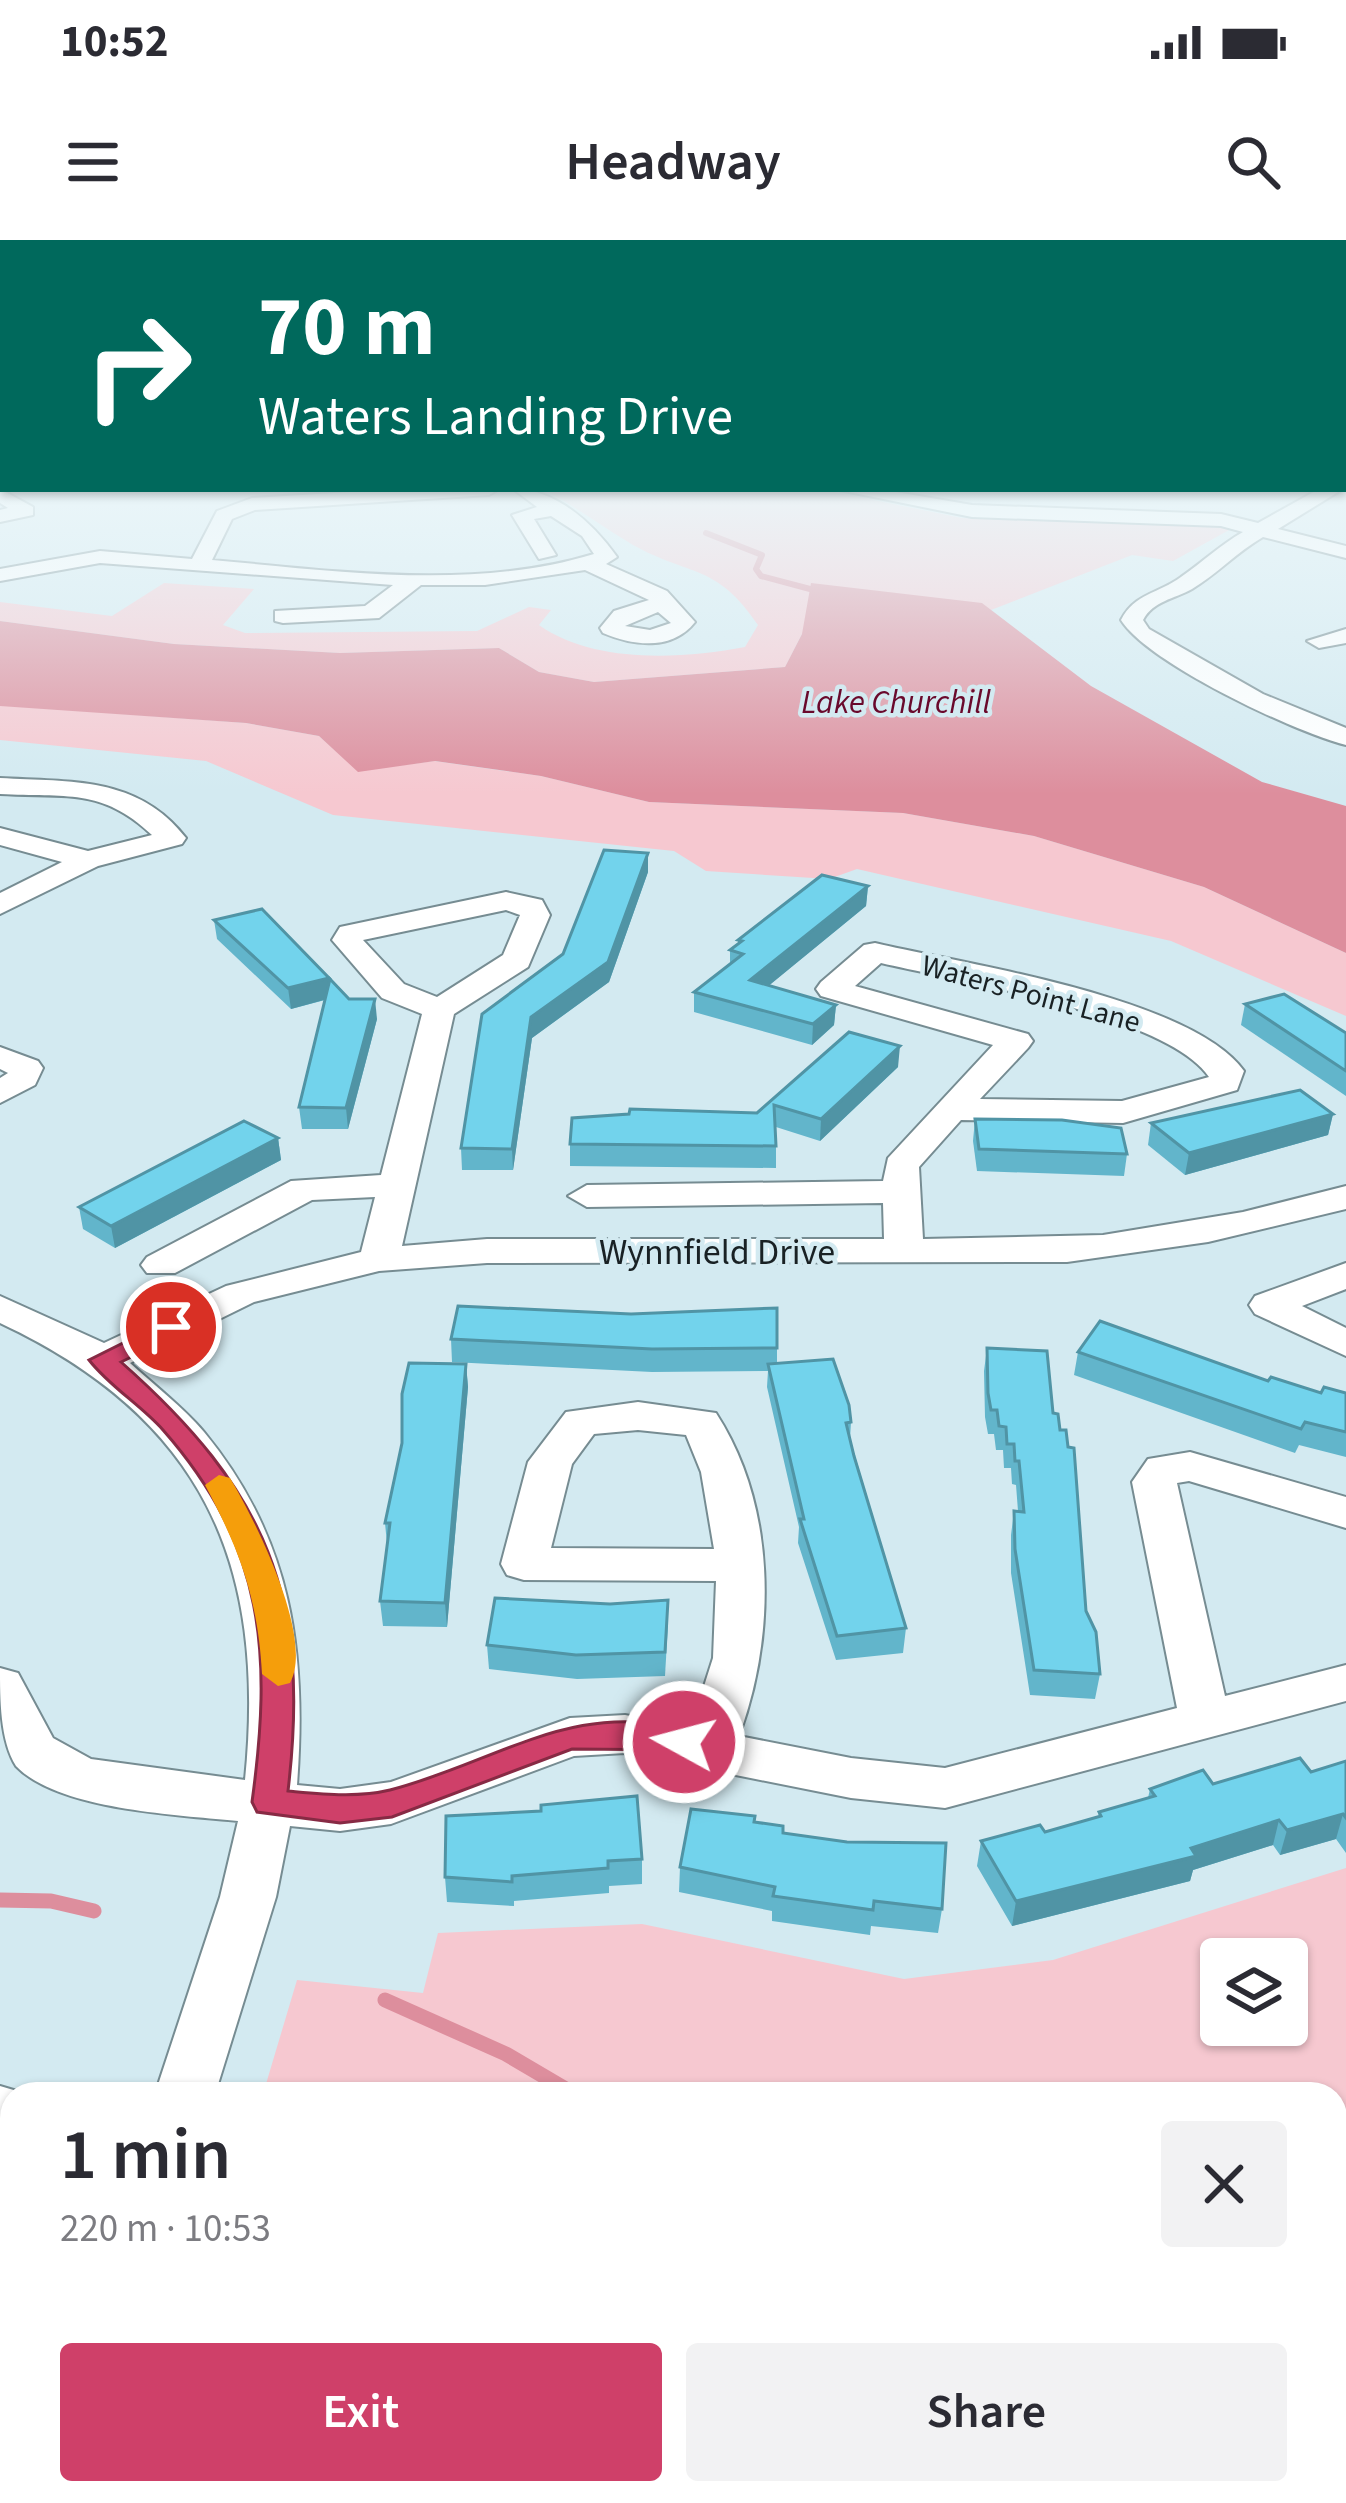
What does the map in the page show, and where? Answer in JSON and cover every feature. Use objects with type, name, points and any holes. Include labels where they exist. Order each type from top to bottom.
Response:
[{"type":"street","points":[[40,584],[56,587]]},
{"type":"street","points":[[283,616],[371,613],[410,584]]},
{"type":"street","points":[[630,584],[659,596],[661,604]]},
{"type":"street","points":[[1185,584],[1140,605],[1132,620],[1141,634],[1254,699],[1346,736]]},
{"type":"street","points":[[1318,641],[1346,636]]},
{"type":"street","points":[[0,786],[104,792],[132,801],[172,838],[88,860],[0,905]]},
{"type":"street","points":[[0,836],[88,860]]},
{"type":"street","points":[[379,1259],[440,1010],[517,960],[535,915],[531,906],[506,901],[351,933],[347,940],[392,991],[440,1010]]},
{"type":"street","name":"Waters Point Lane","points":[[904,1253],[901,1166],[951,1109],[1016,1042],[832,989],[875,952],[1057,998],[1178,1035],[1227,1071],[1225,1083],[1123,1112],[951,1109]]},
{"type":"street","points":[[1016,1042],[1057,998]]},
{"type":"street","points":[[0,1057],[26,1068],[23,1078],[0,1094]]},
{"type":"street","points":[[161,1265],[304,1189],[397,1185]]},
{"type":"street","points":[[586,1196],[902,1192]]},
{"type":"street","name":"Wynnfield Drive","points":[[103,1360],[240,1294],[379,1259],[487,1251],[904,1253],[1138,1244],[1276,1218],[1346,1196]]},
{"type":"street","points":[[1346,1275],[1269,1305],[1346,1344]]},
{"type":"street","points":[[0,1308],[103,1360],[172,1422],[216,1479],[256,1551],[275,1623],[281,1710],[269,1802],[229,1966],[188,2082]]},
{"type":"street","points":[[710,1746],[738,1661],[742,1591],[717,1446],[701,1423],[638,1416],[580,1422],[550,1462],[524,1564],[737,1565]]},
{"type":"street","points":[[1205,1720],[1154,1483],[1164,1469],[1190,1466],[1346,1514]]},
{"type":"street","points":[[0,1686],[34,1752],[79,1777],[171,1794],[340,1810],[392,1803],[570,1736],[625,1734],[710,1746],[850,1778],[945,1788],[1346,1683]]},
{"type":"shaded area","points":[[163,584],[173,584],[254,589],[223,625],[245,633],[477,631],[529,607],[551,610],[539,625],[585,647],[666,656],[745,647],[758,625],[719,584],[1059,584],[991,610],[981,603],[802,634],[785,667],[594,682],[539,672],[499,648],[340,653],[174,644],[0,621],[0,602],[112,616]]},
{"type":"shaded area","points":[[0,705],[246,723],[319,736],[358,771],[434,761],[541,776],[649,802],[903,813],[1034,836],[1204,887],[1346,953],[1346,1016],[1171,941],[857,869],[829,879],[706,871],[674,851],[333,815],[206,761],[0,740]]},
{"type":"shaded area","points":[[1346,1868],[1346,2082],[267,2082],[297,1980],[423,1993],[438,1933],[642,1924],[904,1979],[1053,1960]]},
{"type":"water","name":"Lake Churchill","points":[[811,584],[982,603],[1091,686],[1262,782],[1346,806],[1346,953],[1204,887],[1034,836],[903,813],[649,802],[541,776],[435,761],[358,772],[319,736],[246,723],[0,706],[0,621],[174,644],[340,653],[499,648],[539,672],[594,682],[785,667],[802,634]]},
{"type":"building","points":[[604,850],[648,853],[608,962],[531,1017],[512,1149],[461,1148],[482,1014],[563,954]]},
{"type":"building","points":[[822,875],[868,886],[750,980],[836,1005],[813,1024],[694,992],[743,954],[730,950],[742,941],[738,940]]},
{"type":"building","points":[[262,909],[329,978],[288,988],[214,920]]},
{"type":"building","points":[[330,979],[349,999],[375,999],[346,1108],[299,1107]]},
{"type":"building","points":[[1284,994],[1346,1033],[1346,1071],[1245,1004]]},
{"type":"building","points":[[849,1032],[900,1046],[821,1119],[774,1105],[776,1146],[570,1144],[572,1118],[629,1114],[630,1109],[757,1113]]},
{"type":"building","points":[[1300,1090],[1333,1114],[1189,1153],[1151,1123]]},
{"type":"building","points":[[975,1119],[1062,1120],[1121,1128],[1127,1154],[979,1149]]},
{"type":"building","points":[[244,1121],[278,1138],[111,1226],[79,1207]]},
{"type":"building","points":[[458,1306],[631,1314],[777,1308],[777,1348],[652,1349],[451,1339]]},
{"type":"building","points":[[1100,1321],[1268,1381],[1271,1377],[1321,1393],[1324,1387],[1346,1393],[1346,1432],[1305,1422],[1301,1429],[1078,1352]]},
{"type":"building","points":[[987,1348],[1047,1351],[1053,1413],[1058,1414],[1060,1430],[1066,1430],[1068,1447],[1074,1448],[1086,1611],[1096,1632],[1100,1674],[1034,1670],[1015,1549],[1014,1511],[1024,1512],[1019,1461],[1015,1461],[1014,1444],[1007,1444],[1006,1427],[999,1426],[997,1410],[991,1410]]},
{"type":"building","points":[[833,1359],[849,1405],[851,1422],[846,1423],[854,1456],[906,1628],[837,1636],[800,1519],[804,1519],[768,1364]]},
{"type":"building","points":[[409,1363],[466,1364],[445,1603],[380,1601],[390,1523],[385,1523],[402,1443],[402,1394]]},
{"type":"building","points":[[495,1598],[610,1604],[668,1600],[665,1652],[576,1655],[487,1645]]},
{"type":"building","points":[[1300,1758],[1311,1772],[1346,1761],[1346,1818],[1343,1814],[1287,1830],[1279,1820],[1191,1848],[1196,1856],[1016,1901],[981,1841],[1040,1825],[1045,1832],[1101,1816],[1099,1812],[1155,1796],[1150,1789],[1203,1770],[1213,1784]]},
{"type":"building","points":[[637,1796],[642,1859],[608,1861],[608,1868],[512,1876],[512,1882],[445,1877],[446,1816],[541,1811],[541,1805]]},
{"type":"building","points":[[691,1809],[755,1816],[754,1822],[783,1826],[783,1833],[847,1842],[946,1843],[942,1909],[874,1901],[873,1910],[773,1896],[775,1887],[680,1867]]},
{"type":"waterway","points":[[790,584],[810,589]]},
{"type":"waterway","points":[[0,1900],[51,1901],[94,1911]]},
{"type":"waterway","points":[[385,2000],[506,2054],[554,2082]]},
{"type":"slow traffic","points":[[219,1485],[256,1551],[275,1623],[278,1674]]},
{"type":"route","points":[[171,1327],[103,1360],[172,1422],[216,1479],[256,1551],[275,1623],[281,1710],[269,1802],[340,1810],[392,1803],[570,1736],[625,1734],[684,1742]]}]
